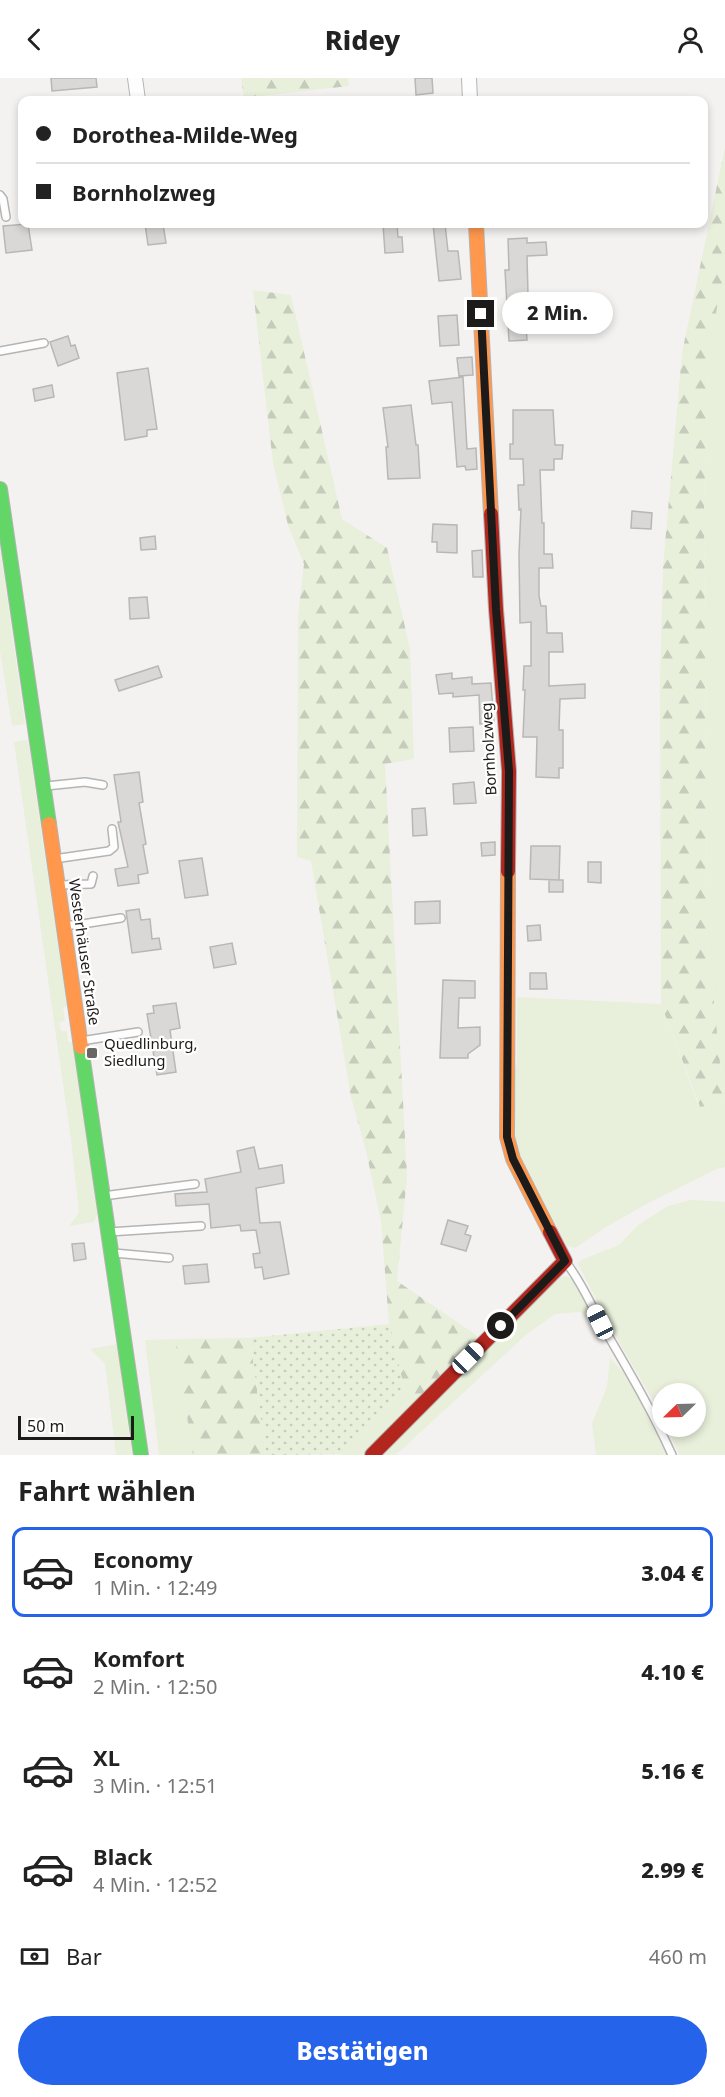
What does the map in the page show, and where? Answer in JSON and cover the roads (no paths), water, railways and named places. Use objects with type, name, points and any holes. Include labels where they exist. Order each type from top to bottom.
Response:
[{"type":"street","points":[[135,78],[137,96]]},
{"type":"street","points":[[469,78],[470,96]]},
{"type":"street","name":"Bornholzweg","points":[[476,228],[496,609],[509,771],[507,1137],[513,1159],[565,1261]]},
{"type":"street","name":"Westerhäuser Straße","points":[[0,489],[141,1455]]},
{"type":"street","points":[[372,1455],[565,1261]]},
{"type":"lane","points":[[0,195],[3,199],[6,217]]},
{"type":"lane","points":[[0,351],[44,343]]},
{"type":"lane","points":[[43,786],[85,782],[103,785]]},
{"type":"lane","points":[[54,859],[109,851],[114,847],[112,829]]},
{"type":"lane","points":[[58,885],[91,884],[93,876]]},
{"type":"lane","points":[[64,925],[121,918]]},
{"type":"lane","points":[[81,1041],[138,1032]]},
{"type":"lane","points":[[103,1196],[195,1184]]},
{"type":"lane","points":[[109,1232],[122,1233],[201,1226]]},
{"type":"lane","points":[[112,1253],[169,1258]]},
{"type":"lane","points":[[565,1261],[578,1276],[600,1322],[655,1418],[672,1455]]},
{"type":"place","name":"Quedlinburg, Siedlung","points":[[92,1053]]}]
